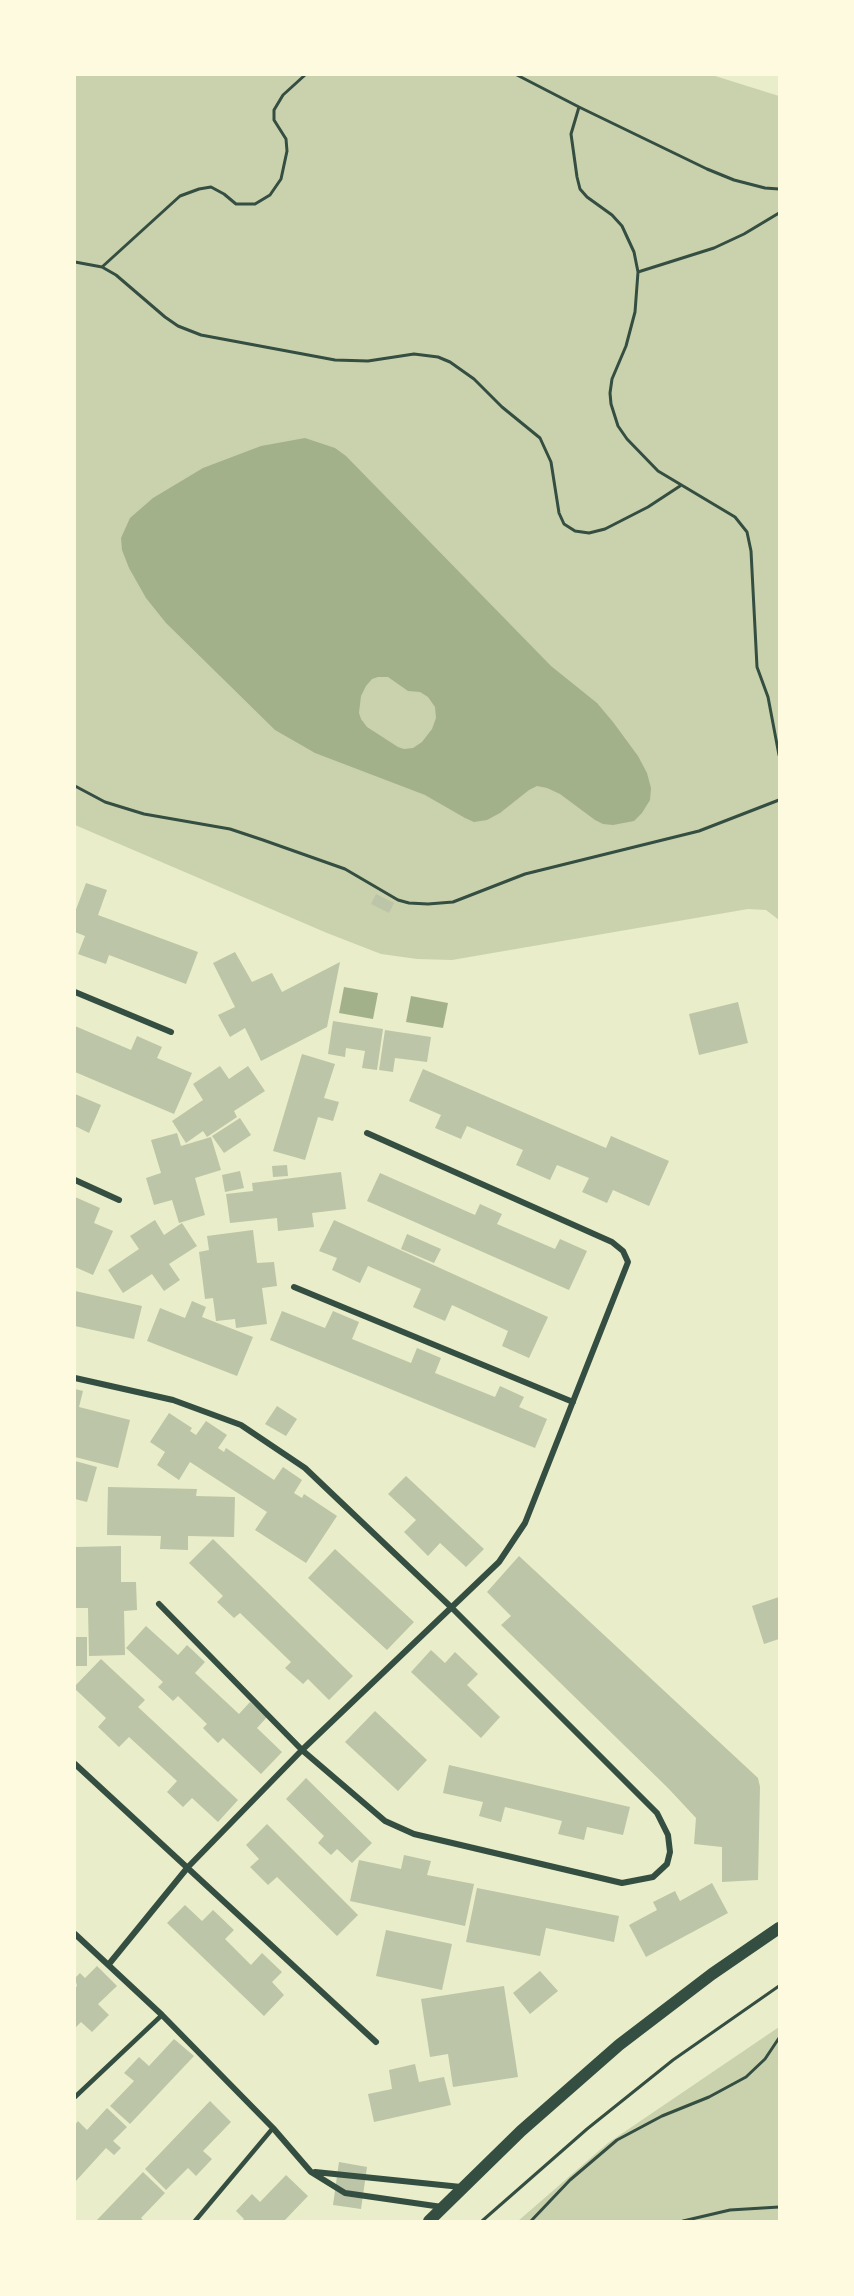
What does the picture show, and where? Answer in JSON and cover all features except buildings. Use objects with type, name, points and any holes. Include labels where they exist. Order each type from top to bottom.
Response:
[{"type":"main road","points":[[429,2221],[461,2187],[565,2091],[619,2045],[712,1974],[779,1929]]},
{"type":"street","points":[[75,992],[171,1032]]},
{"type":"street","points":[[109,1964],[188,1867],[302,1750],[499,1562],[525,1523],[628,1262],[623,1251],[612,1242],[368,1133]]},
{"type":"street","points":[[75,1180],[119,1200]]},
{"type":"street","points":[[294,1287],[573,1402]]},
{"type":"street","points":[[75,1378],[173,1400],[242,1425],[305,1468],[452,1608],[657,1813],[668,1835],[670,1852],[668,1864],[653,1877],[622,1883],[414,1834],[385,1821],[302,1750],[159,1604]]},
{"type":"street","points":[[75,1764],[376,2042]]},
{"type":"street","points":[[75,1934],[162,2015],[273,2128],[311,2172],[345,2193],[443,2207]]},
{"type":"street","points":[[311,2172],[461,2187]]},
{"type":"lane","points":[[75,2097],[162,2015]]},
{"type":"lane","points":[[195,2221],[273,2128]]},
{"type":"path","points":[[102,267],[180,196],[211,187],[236,204],[255,204],[270,195],[281,179],[287,151],[286,139],[274,120],[274,110],[283,95],[304,75]]},
{"type":"path","points":[[517,75],[707,170],[734,180],[779,189]]},
{"type":"path","points":[[579,107],[571,134],[580,189],[587,198],[612,215],[622,226],[634,252],[638,272],[632,329],[612,379],[611,404],[618,426],[627,439],[658,471],[735,518],[747,532],[751,551],[756,668],[768,697],[779,755]]},
{"type":"path","points":[[638,272],[714,248],[744,234],[779,213]]},
{"type":"path","points":[[75,262],[102,267],[116,275],[165,317],[178,326],[201,335],[335,360],[368,361],[414,354],[438,357],[450,362],[474,379],[502,407],[540,438],[551,462],[559,513],[564,524],[575,531],[589,533],[605,530],[648,507],[680,486]]},
{"type":"path","points":[[75,786],[105,802],[144,814],[230,829],[263,840],[345,869],[398,900],[428,904],[453,902],[525,874],[699,831],[779,800]]},
{"type":"path","points":[[482,2221],[587,2129],[673,2060],[779,1986]]},
{"type":"path","points":[[531,2221],[570,2180],[617,2140],[662,2116],[709,2097],[746,2077],[765,2059],[779,2038]]},
{"type":"path","points":[[683,2221],[730,2210],[779,2207]]},
{"type":"shaded area","points":[[75,75],[712,75],[779,96],[779,920],[766,910],[748,909],[452,960],[417,959],[381,954],[327,933],[75,825]]},
{"type":"shaded area","points":[[305,438],[335,448],[346,456],[551,666],[597,703],[613,722],[638,756],[647,773],[651,788],[650,800],[642,813],[634,821],[613,825],[603,824],[560,794],[537,786],[500,813],[487,820],[474,822],[425,795],[315,753],[275,730],[166,623],[146,598],[129,568],[122,550],[121,538],[130,518],[153,498],[203,468],[261,446]],"holes":[[[388,677],[408,691],[420,692],[428,697],[435,707],[436,718],[432,729],[422,742],[413,748],[398,747],[367,727],[361,719],[359,713],[361,696],[366,686],[372,679]]]},
{"type":"shaded area","points":[[344,987],[378,993],[373,1019],[339,1013]]},
{"type":"shaded area","points":[[411,996],[448,1003],[443,1028],[406,1022]]},
{"type":"shaded area","points":[[779,2027],[779,2221],[518,2221],[608,2143]]}]
